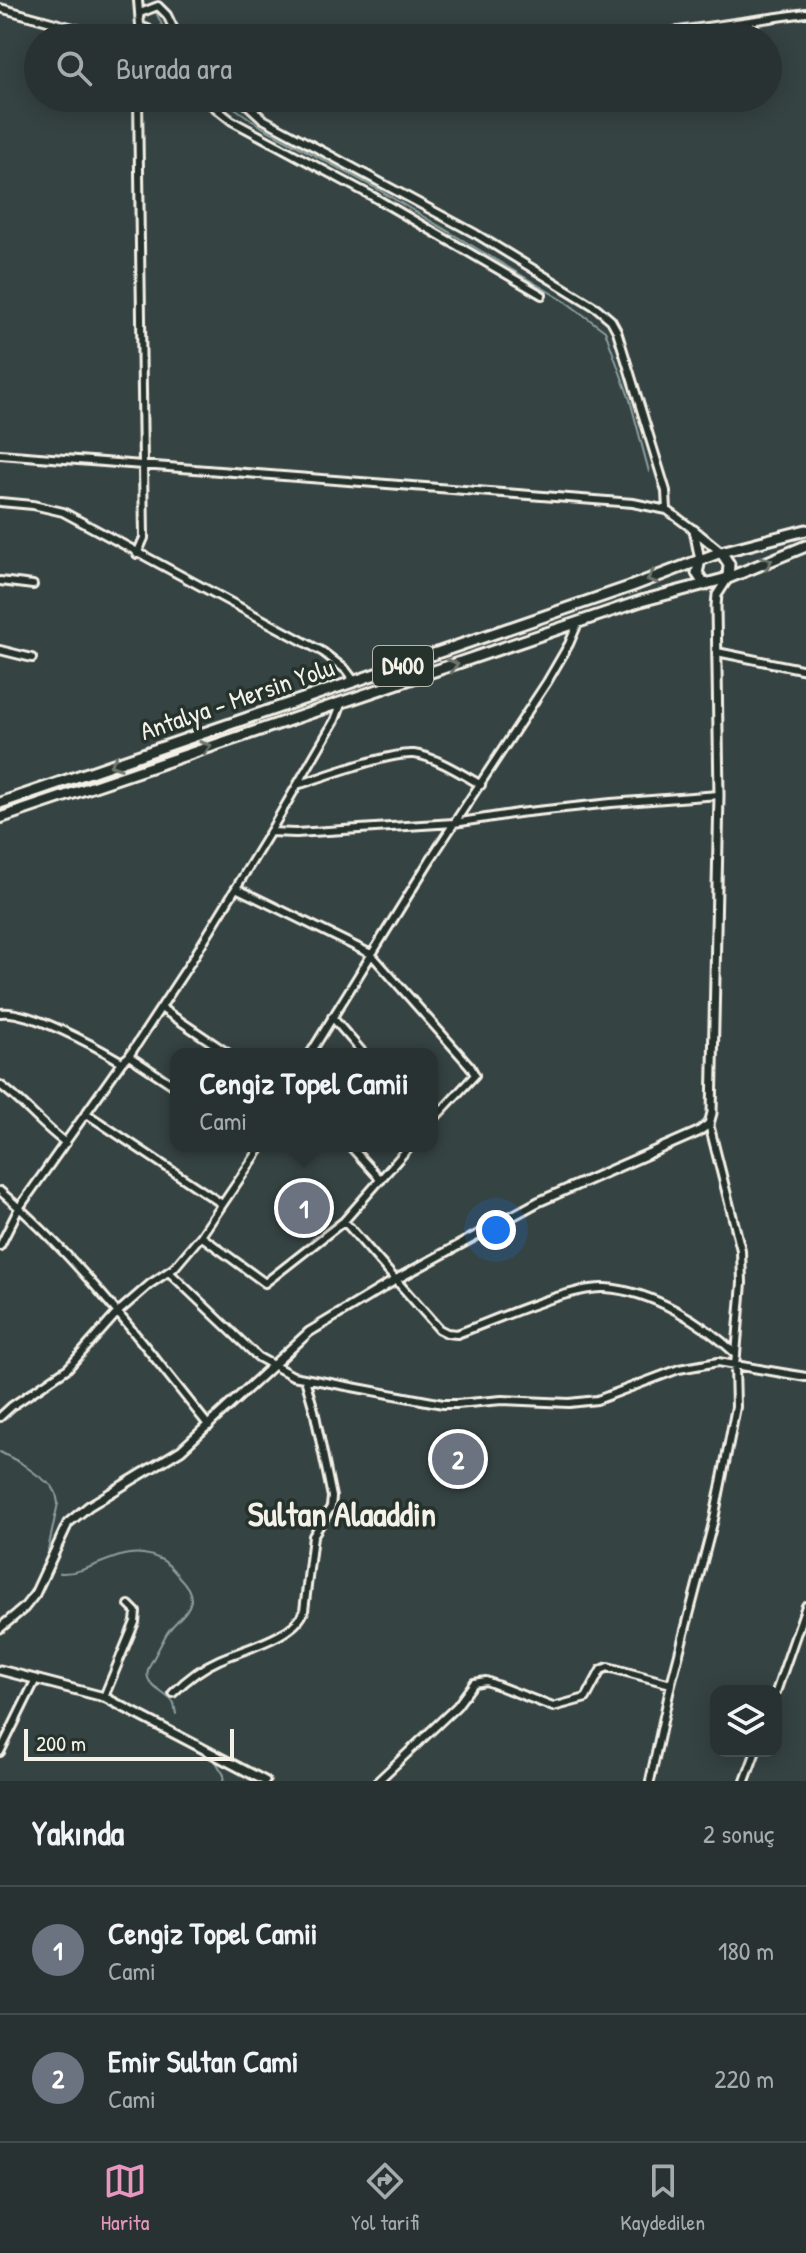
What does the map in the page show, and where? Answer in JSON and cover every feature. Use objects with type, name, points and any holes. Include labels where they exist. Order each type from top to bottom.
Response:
[{"type":"highway","name":"Antalya - Mersin Yolu","points":[[0,803],[355,682],[721,552],[806,530]]},
{"type":"highway","name":"Antalya - Mersin Yolu","points":[[0,818],[641,601],[728,578],[806,546]]},
{"type":"highway","points":[[721,552],[729,564],[728,578]]},
{"type":"highway","points":[[700,560],[697,573],[705,585]]},
{"type":"street","points":[[138,0],[142,24]]},
{"type":"street","points":[[140,13],[158,6],[171,24]]},
{"type":"street","points":[[0,8],[59,24]]},
{"type":"street","points":[[728,24],[806,13]]},
{"type":"street","points":[[137,554],[144,538],[138,112]]},
{"type":"street","points":[[221,112],[542,295]]},
{"type":"street","points":[[255,112],[263,119],[476,234],[588,302],[611,320],[666,491],[667,510]]},
{"type":"street","points":[[0,454],[633,503],[667,510],[721,552]]},
{"type":"street","points":[[0,502],[63,512],[89,524],[137,554],[323,652],[346,670],[355,682]]},
{"type":"street","points":[[694,530],[700,560]]},
{"type":"street","points":[[650,1781],[671,1684],[717,1505],[736,1407],[741,1250],[709,1124],[712,1113],[719,795],[716,606],[717,595],[728,578]]},
{"type":"street","points":[[0,581],[33,585]]},
{"type":"street","points":[[705,585],[716,606]]},
{"type":"street","points":[[314,1048],[454,823],[555,669],[578,623]]},
{"type":"street","points":[[0,650],[32,658]]},
{"type":"street","points":[[717,652],[806,670]]},
{"type":"street","points":[[0,1246],[19,1208],[161,1008],[299,784],[342,702]]},
{"type":"street","points":[[299,784],[398,755],[416,754],[481,785]]},
{"type":"street","points":[[270,832],[454,823],[564,808],[719,795]]},
{"type":"street","points":[[236,888],[371,954],[475,1075],[438,1115]]},
{"type":"street","points":[[161,1008],[220,1048]]},
{"type":"street","points":[[0,1013],[9,1012],[90,1042],[122,1062]]},
{"type":"street","points":[[332,1017],[359,1048]]},
{"type":"street","points":[[129,1056],[170,1083]]},
{"type":"street","points":[[0,1085],[66,1143]]},
{"type":"street","points":[[87,1114],[222,1204]]},
{"type":"street","points":[[0,1628],[35,1594],[68,1523],[89,1506],[169,1458],[209,1426],[309,1332],[397,1279],[538,1202],[698,1132],[709,1124]]},
{"type":"street","points":[[0,1417],[68,1368],[118,1312],[169,1272],[201,1236],[258,1152]]},
{"type":"street","points":[[355,1152],[381,1180]]},
{"type":"street","points":[[201,1236],[265,1283],[344,1221],[405,1152]]},
{"type":"street","points":[[0,1191],[118,1312],[209,1426]]},
{"type":"street","points":[[344,1221],[439,1329],[447,1333],[457,1334],[569,1294],[605,1288],[643,1297],[675,1310],[719,1338],[736,1354]]},
{"type":"street","points":[[169,1272],[271,1366],[305,1379],[443,1404],[502,1400],[569,1403],[597,1400],[679,1369],[718,1362],[806,1377]]},
{"type":"street","points":[[173,1693],[217,1661],[254,1647],[301,1620],[313,1536],[331,1507],[332,1497],[305,1379]]},
{"type":"street","points":[[104,1697],[135,1622],[136,1612],[129,1605]]},
{"type":"street","points":[[778,1685],[806,1606]]},
{"type":"street","points":[[378,1781],[457,1706],[474,1683],[486,1681],[553,1707],[586,1698],[601,1670],[608,1667],[671,1684]]},
{"type":"street","points":[[0,1670],[104,1697],[265,1781]]},
{"type":"street","points":[[0,1752],[35,1681]]},
{"type":"street","points":[[745,1781],[754,1757]]},
{"type":"waterway","points":[[155,10],[162,24]]},
{"type":"waterway","points":[[240,112],[262,127],[374,187],[566,302],[605,331],[630,400],[649,472]]},
{"type":"waterway","points":[[0,1452],[21,1463],[52,1486],[56,1493],[58,1503],[48,1550]]},
{"type":"waterway","points":[[60,1573],[85,1569],[135,1553],[162,1560],[187,1586],[191,1601],[188,1608],[167,1633],[147,1674],[152,1685],[174,1703],[176,1714]]},
{"type":"waterway","points":[[216,1762],[224,1775],[223,1781]]},
{"type":"place","name":"Cengiz Topel Camii","points":[[304,1208]]},
{"type":"place","name":"Emir Sultan Cami","points":[[458,1459]]},
{"type":"district","name":"Sultan Alaaddin","points":[[342,1514]]}]
